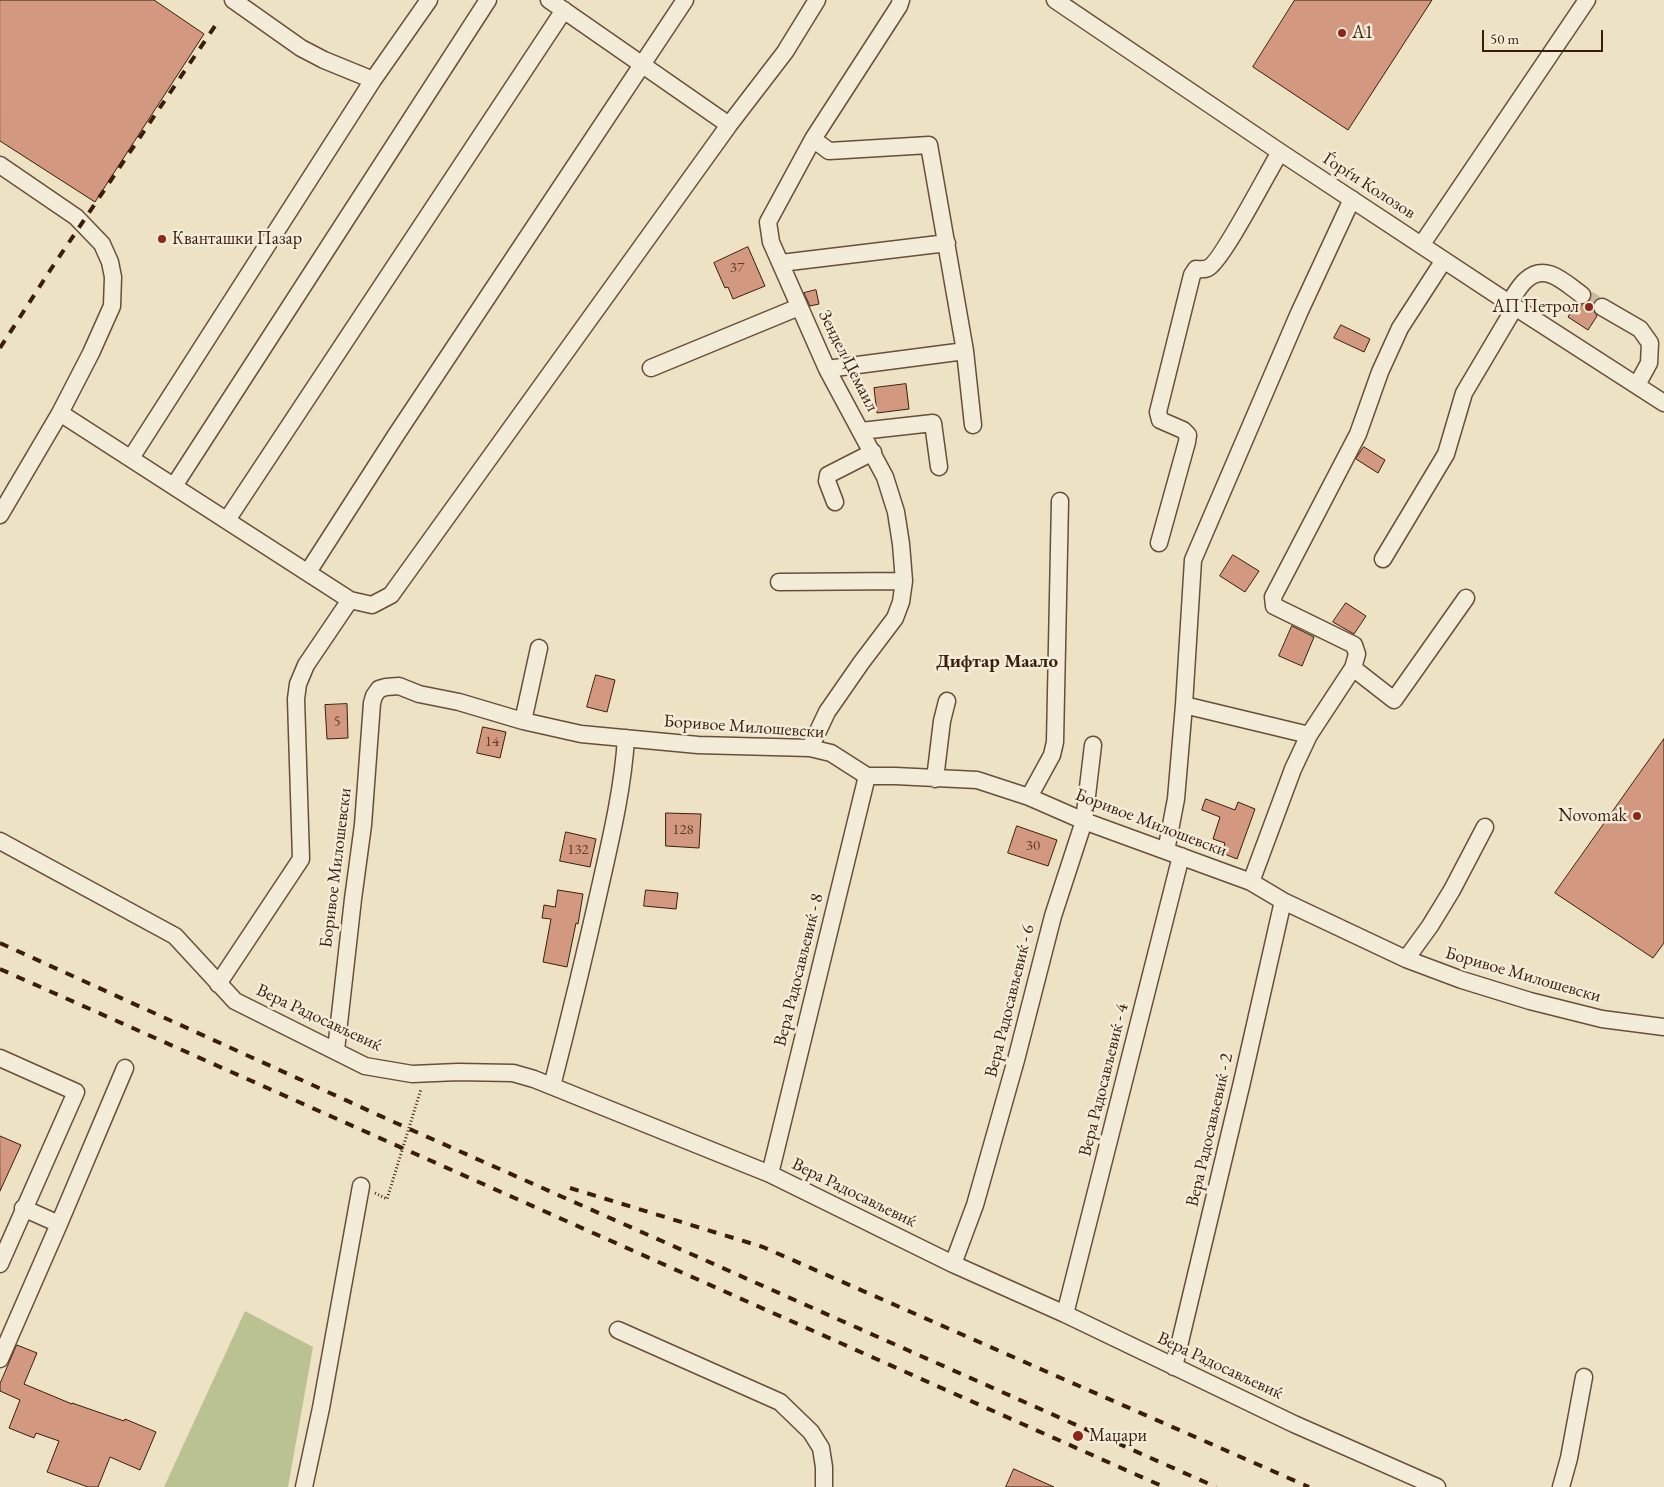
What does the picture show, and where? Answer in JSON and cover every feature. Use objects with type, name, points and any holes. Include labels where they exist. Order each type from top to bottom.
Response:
[{"type":"street","points":[[233,0],[301,48],[324,60],[373,80]]},
{"type":"street","points":[[131,458],[373,80],[429,0]]},
{"type":"street","points":[[174,486],[488,0]]},
{"type":"street","points":[[549,0],[729,125]]},
{"type":"street","points":[[308,572],[685,0]]},
{"type":"street","points":[[60,413],[350,600],[372,606],[391,595],[729,125],[784,52],[817,0]]},
{"type":"street","name":"Зендел Џемаил","points":[[810,748],[827,712],[895,618],[901,602],[904,581],[896,512],[885,477],[827,369],[771,242],[768,222],[813,139],[899,6],[901,0]]},
{"type":"street","name":"Ѓорѓи Колозов","points":[[1055,0],[1280,152],[1664,403]]},
{"type":"street","points":[[1422,244],[1587,0]]},
{"type":"street","points":[[227,520],[564,10]]},
{"type":"street","points":[[813,139],[829,151],[929,145],[965,351],[973,424]]},
{"type":"street","points":[[1159,543],[1188,435],[1183,430],[1160,420],[1158,412],[1192,276],[1196,269],[1206,269],[1214,264],[1280,152]]},
{"type":"street","points":[[0,164],[76,217],[102,244],[110,262],[113,277],[112,306],[91,353],[60,413],[0,515]]},
{"type":"street","name":"Вера Радосављевиќ - 4","points":[[1065,1314],[1173,853],[1193,560],[1299,313],[1352,199]]},
{"type":"street","points":[[781,263],[947,243]]},
{"type":"street","points":[[1251,882],[1293,769],[1309,735],[1354,668],[1357,654],[1354,645],[1274,606],[1273,596],[1358,434],[1380,372],[1400,328],[1444,260]]},
{"type":"street","points":[[1384,558],[1446,454],[1464,393],[1525,280],[1536,274],[1550,272],[1582,295]]},
{"type":"street","points":[[651,368],[799,307]]},
{"type":"street","points":[[1602,307],[1640,329],[1650,343],[1649,363],[1637,385]]},
{"type":"street","points":[[827,369],[965,351]]},
{"type":"street","points":[[861,431],[933,424],[939,467]]},
{"type":"street","points":[[835,502],[827,481],[828,475],[873,452]]},
{"type":"street","points":[[1030,797],[1052,754],[1055,742],[1060,501]]},
{"type":"street","points":[[779,582],[904,581]]},
{"type":"street","points":[[1354,668],[1394,700],[1466,598]]},
{"type":"street","points":[[218,984],[301,859],[296,699],[298,684],[306,665],[350,600]]},
{"type":"street","points":[[523,721],[539,648]]},
{"type":"street","name":"Боривое Милошевски","points":[[336,1050],[363,825],[372,703],[374,696],[380,689],[399,686],[419,694],[459,702],[523,721],[581,734],[698,744],[810,748],[831,754],[867,776],[977,780],[1030,797],[1084,821],[1251,882],[1283,902],[1406,959],[1462,980],[1530,1001],[1602,1019],[1664,1028]]},
{"type":"street","points":[[935,778],[942,721],[947,701]]},
{"type":"street","points":[[1184,705],[1309,735]]},
{"type":"street","points":[[552,1086],[585,955],[613,829],[624,764],[626,738]]},
{"type":"street","name":"Вера Радосављевиќ - 6","points":[[954,1264],[975,1205],[1016,1060],[1053,916],[1084,821],[1093,744]]},
{"type":"street","name":"Вера Радосављевиќ - 8","points":[[770,1174],[867,776]]},
{"type":"street","points":[[1406,959],[1430,926],[1452,890],[1485,826]]},
{"type":"street","name":"Вера Радосављевиќ","points":[[0,840],[175,936],[235,1001],[365,1066],[412,1074],[513,1073],[552,1086],[770,1174],[954,1264],[1065,1314],[1294,1424],[1438,1487]]},
{"type":"street","name":"Вера Радосављевиќ - 2","points":[[1174,1367],[1283,902]]},
{"type":"street","points":[[0,1058],[76,1092],[23,1208],[0,1264]]},
{"type":"street","points":[[2,1349],[60,1224],[125,1068]]},
{"type":"street","points":[[304,1487],[321,1408],[361,1186]]},
{"type":"street","points":[[23,1208],[60,1224]]},
{"type":"street","points":[[618,1330],[780,1402],[811,1432],[820,1448],[824,1466],[824,1487]]},
{"type":"street","points":[[1561,1487],[1569,1458],[1584,1377]]},
{"type":"path","points":[[361,1186],[387,1198],[426,1074]]},
{"type":"green space","points":[[245,1311],[313,1347],[288,1487],[164,1487]]},
{"type":"building","points":[[0,0],[154,0],[204,34],[95,202],[0,141]]},
{"type":"building","name":"А1","points":[[1295,0],[1432,0],[1348,130],[1253,67]]},
{"type":"building","points":[[748,247],[765,286],[733,299],[728,287],[725,288],[714,263]]},
{"type":"building","points":[[816,290],[819,304],[810,306],[804,293]]},
{"type":"building","points":[[1592,296],[1597,299],[1593,302],[1592,307],[1597,316],[1588,330],[1568,317],[1577,303],[1581,305],[1586,304]]},
{"type":"building","points":[[1341,325],[1370,339],[1364,352],[1334,338]]},
{"type":"building","points":[[906,384],[909,409],[877,413],[874,388]]},
{"type":"building","points":[[1364,447],[1385,460],[1378,473],[1356,459]]},
{"type":"building","points":[[1233,555],[1259,571],[1245,592],[1220,576]]},
{"type":"building","points":[[1346,603],[1366,616],[1354,634],[1333,622]]},
{"type":"building","points":[[1292,626],[1314,637],[1302,666],[1279,656]]},
{"type":"building","points":[[596,675],[615,680],[607,712],[587,707]]},
{"type":"building","points":[[347,704],[348,738],[327,739],[325,705]]},
{"type":"building","points":[[483,727],[506,732],[500,758],[477,753]]},
{"type":"building","name":"Novomak","points":[[1664,739],[1664,943],[1653,958],[1555,893]]},
{"type":"building","points":[[1206,799],[1235,810],[1238,802],[1255,809],[1237,859],[1222,853],[1225,843],[1213,839],[1220,817],[1202,810]]},
{"type":"building","points":[[666,813],[701,814],[699,848],[666,846]]},
{"type":"building","points":[[1017,826],[1057,840],[1048,866],[1008,853]]},
{"type":"building","points":[[566,832],[596,839],[590,867],[560,861]]},
{"type":"building","points":[[558,890],[583,894],[578,924],[576,923],[567,967],[543,962],[551,919],[542,918],[544,905],[555,907]]},
{"type":"building","points":[[646,890],[678,893],[676,909],[644,906]]},
{"type":"building","points":[[0,1136],[21,1145],[0,1191]]},
{"type":"building","points":[[17,1345],[37,1353],[24,1384],[72,1404],[124,1421],[125,1419],[156,1432],[140,1470],[110,1457],[98,1487],[88,1487],[47,1472],[59,1441],[36,1433],[34,1438],[9,1428],[20,1400],[0,1391],[0,1384]]},
{"type":"building","points":[[1014,1469],[1054,1487],[1006,1487]]},
{"type":"tunnel","points":[[1582,295],[1602,307]]},
{"type":"railway","points":[[0,348],[215,26]]},
{"type":"railway","points":[[0,943],[396,1123],[1216,1487]]},
{"type":"railway","points":[[0,969],[1164,1487]]},
{"type":"railway","points":[[570,1188],[763,1247],[1309,1487]]},
{"type":"place","name":"А1","points":[[1342,33]]},
{"type":"place","name":"Кванташки Пазар","points":[[162,239]]},
{"type":"place","name":"АП Петрол","points":[[1589,307]]},
{"type":"place","name":"Novomak","points":[[1637,816]]},
{"type":"place","name":"Маџари","points":[[1078,1436]]},
{"type":"district","name":"Дифтар Маало","points":[[997,662]]}]
